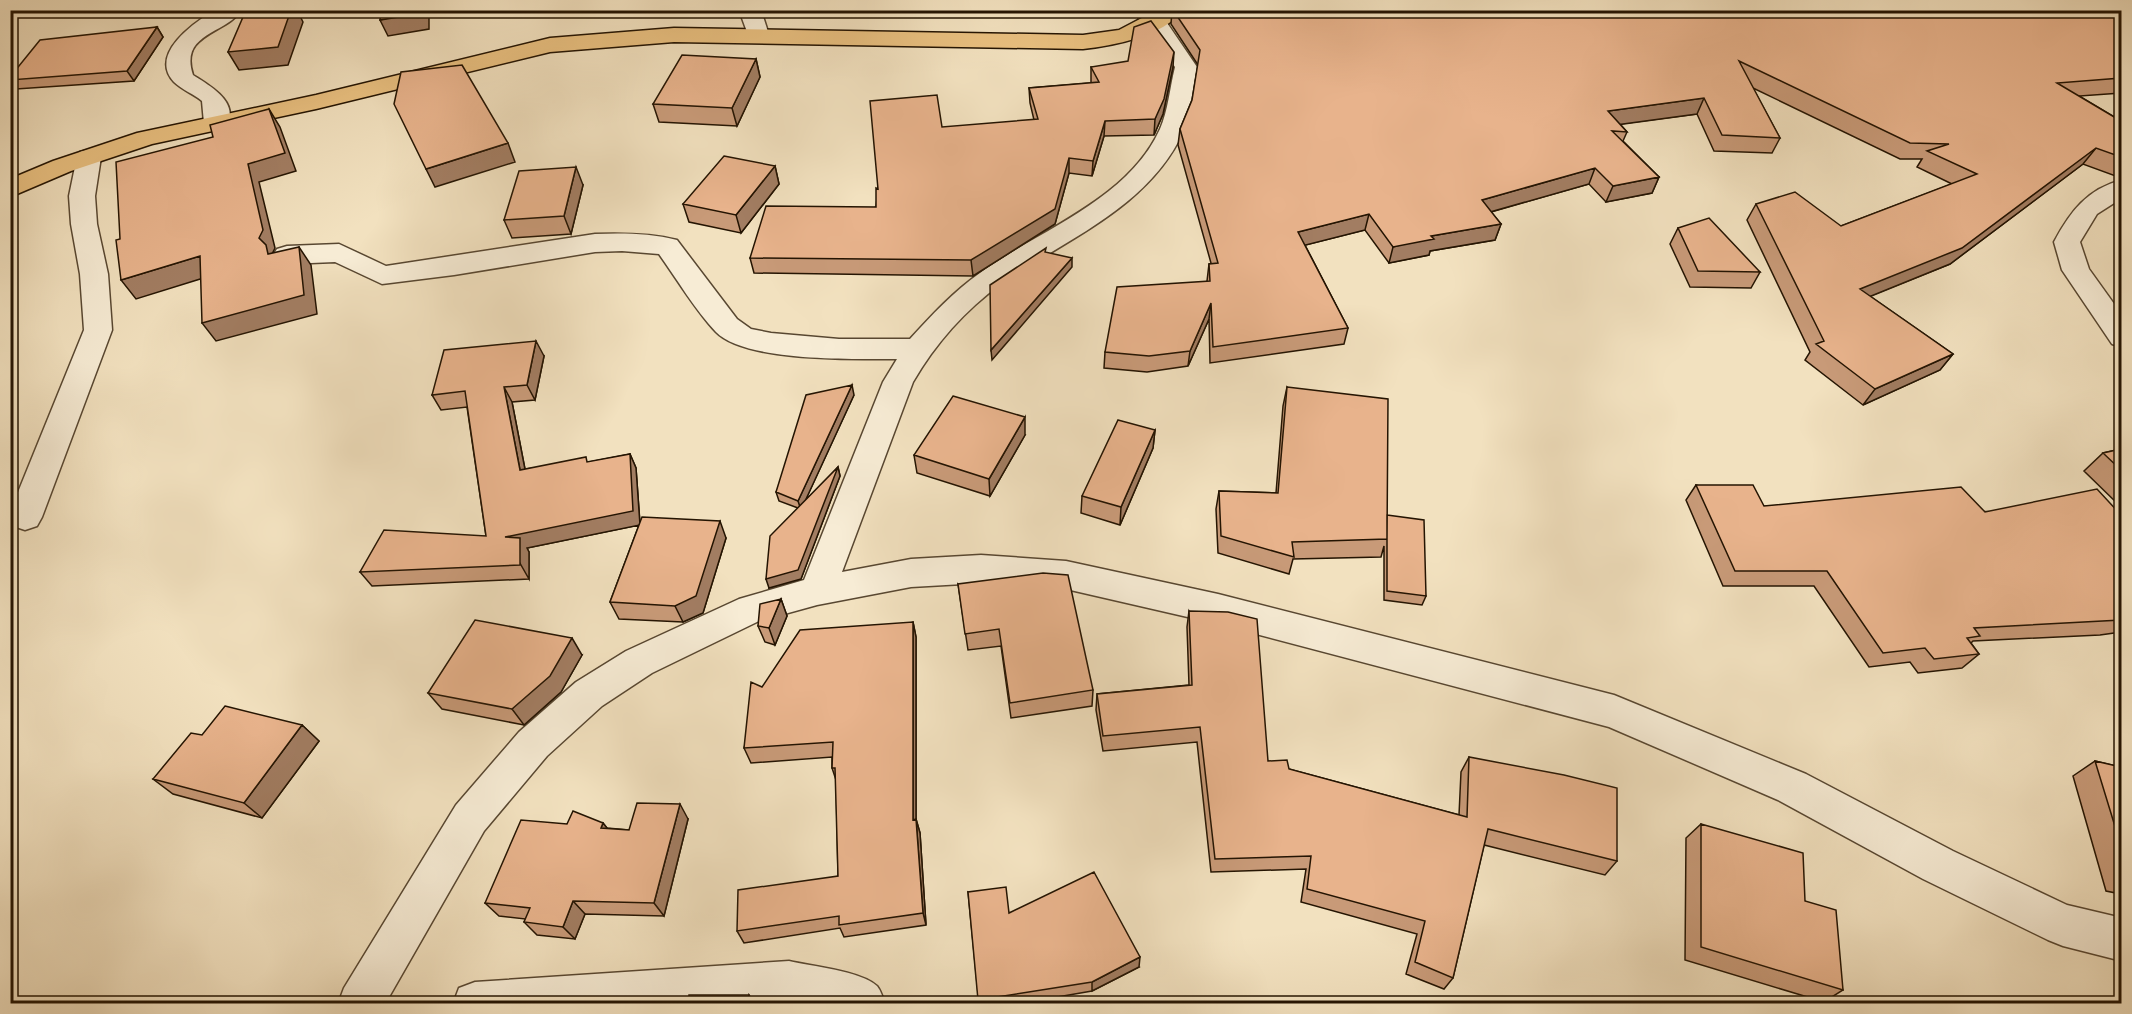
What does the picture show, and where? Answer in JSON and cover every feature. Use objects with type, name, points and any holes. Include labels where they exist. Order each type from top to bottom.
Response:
[{"type":"main road","points":[[10,189],[62,166],[146,138],[316,102],[550,45],[674,35],[758,34],[1047,44],[1114,39],[1131,35],[1163,16]]},
{"type":"street","points":[[216,123],[218,106],[215,98],[183,78],[179,58],[181,50],[195,33],[232,10]]},
{"type":"street","points":[[750,10],[758,34]]},
{"type":"street","points":[[818,591],[898,382],[918,349],[959,303],[991,278],[1086,220],[1130,186],[1156,158],[1173,128],[1186,67],[1163,16]]},
{"type":"street","points":[[25,517],[98,330],[94,274],[84,224],[82,196],[89,157]]},
{"type":"street","points":[[2121,188],[2092,202],[2079,218],[2067,242],[2076,270],[2121,337]]},
{"type":"street","points":[[287,255],[339,253],[382,275],[595,243],[630,242],[667,246],[727,326],[742,337],[771,343],[838,349],[918,349]]},
{"type":"street","points":[[360,1004],[470,818],[533,744],[589,694],[639,662],[752,609],[818,591],[911,573],[969,569],[1066,575],[1218,609],[1614,712],[1792,787],[1938,865],[2063,925],[2121,940]]},
{"type":"street","points":[[475,1004],[789,983],[856,998],[863,1004]]},
{"type":"building","points":[[246,10],[291,10],[278,47],[228,52]]},
{"type":"building","points":[[381,10],[422,10],[422,13],[380,20]]},
{"type":"building","points":[[1173,10],[2121,10],[2121,78],[2057,83],[2121,121],[2121,157],[2096,148],[1962,248],[1860,289],[1953,354],[1875,389],[1816,344],[1824,341],[1756,204],[1795,192],[1841,226],[1977,174],[1927,151],[1949,144],[1910,143],[1739,61],[1780,138],[1722,135],[1704,98],[1608,111],[1627,132],[1612,131],[1659,177],[1613,186],[1595,168],[1482,200],[1501,224],[1431,236],[1434,239],[1393,247],[1369,214],[1298,232],[1348,328],[1213,347],[1211,303],[1190,351],[1149,356],[1105,352],[1117,287],[1210,281],[1209,264],[1218,263],[1180,129],[1192,100],[1200,50]]},
{"type":"building","points":[[1151,21],[1174,52],[1164,99],[1155,119],[1105,121],[1093,161],[1069,158],[1055,209],[971,260],[750,258],[766,206],[876,207],[876,188],[878,189],[870,101],[937,95],[942,127],[1038,119],[1029,88],[1099,82],[1091,67],[1128,61],[1134,27]]},
{"type":"building","points":[[157,27],[127,71],[10,80],[40,40]]},
{"type":"building","points":[[682,55],[756,59],[732,108],[653,104]]},
{"type":"building","points":[[462,65],[508,143],[426,169],[394,104],[401,72]]},
{"type":"building","points":[[269,109],[285,153],[248,164],[263,230],[259,238],[266,245],[268,254],[299,247],[304,295],[202,323],[200,256],[121,280],[116,240],[120,239],[116,162],[213,137],[210,125]]},
{"type":"building","points":[[724,156],[775,166],[736,215],[683,204]]},
{"type":"building","points":[[576,167],[564,216],[504,220],[519,171]]},
{"type":"building","points":[[1709,218],[1760,272],[1698,271],[1678,228]]},
{"type":"building","points":[[1046,248],[1045,252],[1072,258],[991,350],[990,285]]},
{"type":"building","points":[[536,341],[527,385],[504,387],[520,470],[586,457],[587,462],[630,454],[633,511],[505,537],[520,538],[520,565],[360,572],[384,530],[486,536],[465,391],[432,395],[444,350]]},
{"type":"building","points":[[852,385],[798,501],[776,492],[806,395]]},
{"type":"building","points":[[1287,387],[1388,399],[1387,539],[1292,542],[1294,557],[1221,536],[1219,491],[1278,493]]},
{"type":"building","points":[[953,396],[1025,417],[989,479],[914,455]]},
{"type":"building","points":[[1118,420],[1155,430],[1121,507],[1082,496]]},
{"type":"building","points":[[2121,449],[2121,470],[2103,453]]},
{"type":"building","points":[[838,467],[798,570],[766,579],[770,536]]},
{"type":"building","points":[[1696,485],[1753,485],[1764,506],[1961,487],[1985,512],[2097,489],[2121,515],[2121,620],[1974,628],[1980,636],[1967,638],[1979,654],[1934,659],[1925,648],[1883,653],[1827,571],[1735,571]]},
{"type":"building","points":[[1387,515],[1424,520],[1426,596],[1387,591]]},
{"type":"building","points":[[642,517],[720,521],[696,596],[675,606],[610,602]]},
{"type":"building","points":[[1043,573],[1068,575],[1093,690],[1010,703],[999,629],[965,634],[958,584]]},
{"type":"building","points":[[781,599],[769,628],[758,626],[760,604]]},
{"type":"building","points":[[1189,611],[1228,612],[1257,619],[1268,761],[1287,760],[1289,769],[1467,817],[1469,757],[1564,775],[1617,788],[1617,861],[1488,829],[1453,978],[1415,962],[1425,921],[1307,889],[1311,856],[1215,859],[1200,727],[1103,736],[1097,694],[1192,685]]},
{"type":"building","points":[[475,620],[572,638],[550,676],[512,709],[428,693]]},
{"type":"building","points":[[913,622],[913,820],[916,819],[923,913],[839,925],[839,916],[737,931],[738,890],[838,876],[835,768],[832,768],[833,742],[744,748],[751,682],[762,687],[800,630]]},
{"type":"building","points":[[225,706],[302,725],[244,803],[153,779],[191,733],[202,735]]},
{"type":"building","points":[[2095,761],[2121,767],[2121,846]]},
{"type":"building","points":[[637,803],[680,804],[654,903],[573,901],[563,927],[524,922],[530,908],[485,903],[521,820],[567,824],[573,811],[603,823],[601,828],[629,830]]},
{"type":"building","points":[[1701,824],[1803,853],[1805,901],[1836,910],[1843,990],[1701,947]]},
{"type":"building","points":[[1094,872],[1140,957],[1092,982],[978,1000],[968,892],[1006,887],[1009,913]]},
{"type":"building","points":[[689,995],[749,995],[748,1004],[689,1004]]},
{"type":"building","points":[[1123,998],[1126,1004],[1113,1004]]}]
